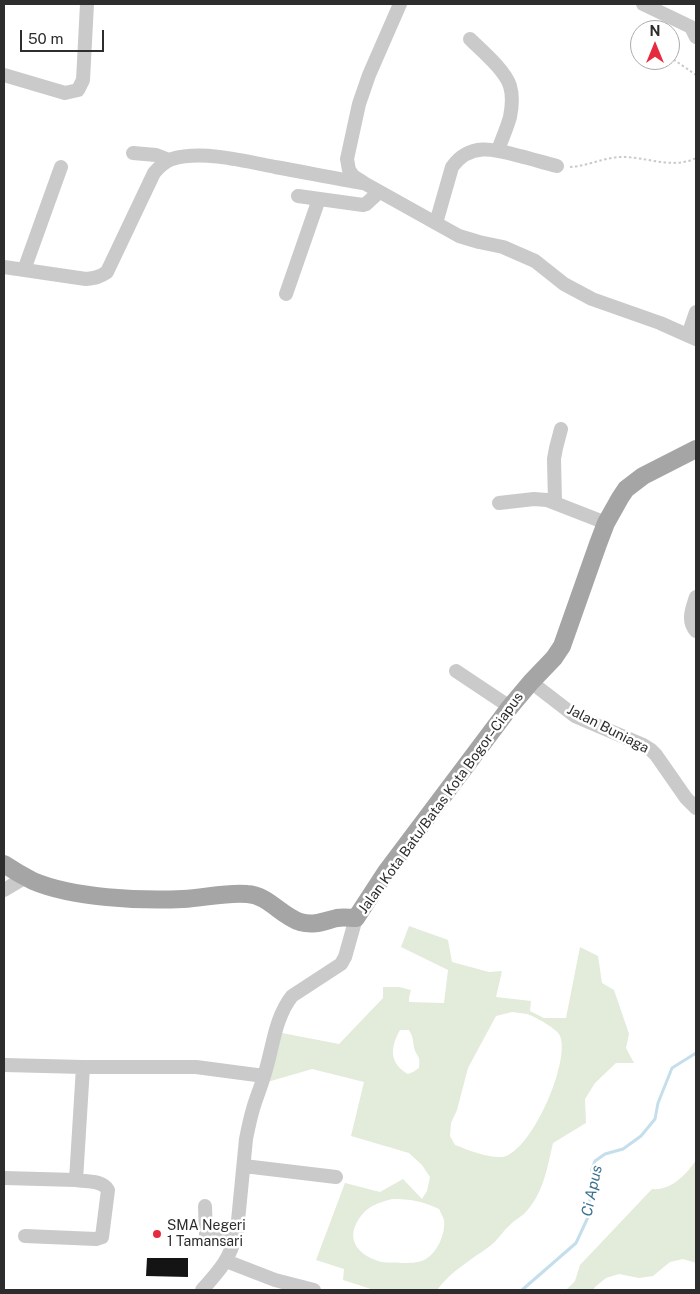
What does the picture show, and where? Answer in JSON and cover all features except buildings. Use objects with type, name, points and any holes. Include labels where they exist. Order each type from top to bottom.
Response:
[{"type":"main road","name":"Jalan Kota Batu/Batas Kota Bogor–Ciapus","points":[[4,864],[34,881],[57,889],[105,897],[183,899],[250,894],[301,922],[320,924],[339,918],[356,918],[386,872],[510,707],[554,658],[562,646],[606,523],[626,489],[654,470],[696,449]]},
{"type":"street","points":[[4,75],[66,93],[78,90],[83,80],[88,4]]},
{"type":"street","points":[[400,4],[368,75],[360,104],[347,159],[353,176],[458,236],[503,247],[530,259],[564,284],[592,299],[692,337],[696,312]]},
{"type":"street","points":[[643,4],[691,27],[696,37]]},
{"type":"street","points":[[470,39],[490,59],[510,85],[512,97],[510,118],[498,150]]},
{"type":"street","points":[[436,223],[452,167],[457,160],[471,151],[481,149],[498,150],[557,166]]},
{"type":"street","points":[[133,152],[156,155],[169,160]]},
{"type":"street","points":[[4,268],[86,279],[102,276],[107,272],[154,173],[160,165],[180,157],[223,158],[364,184]]},
{"type":"street","points":[[24,270],[61,167]]},
{"type":"street","points":[[298,196],[363,205],[379,192]]},
{"type":"street","points":[[286,294],[319,199]]},
{"type":"street","points":[[555,502],[554,459],[561,429]]},
{"type":"street","points":[[499,503],[542,499],[555,502],[606,523]]},
{"type":"street","points":[[696,597],[690,614],[696,632]]},
{"type":"street","points":[[456,671],[510,707]]},
{"type":"street","name":"Jalan Buniaga","points":[[531,682],[574,716],[651,750],[661,761],[686,798],[696,808]]},
{"type":"street","points":[[4,890],[26,877]]},
{"type":"street","points":[[202,1290],[222,1268],[235,1240],[246,1140],[252,1110],[264,1076],[279,1019],[286,1003],[292,996],[341,964],[345,957],[356,918]]},
{"type":"street","points":[[4,1065],[196,1067],[264,1076]]},
{"type":"street","points":[[76,1180],[83,1067]]},
{"type":"street","points":[[244,1166],[336,1177]]},
{"type":"street","points":[[4,1178],[76,1180],[101,1183],[108,1190],[102,1237],[96,1239],[25,1236]]},
{"type":"street","points":[[205,1206],[206,1234],[215,1234],[235,1240]]},
{"type":"street","points":[[226,1261],[275,1280],[314,1290]]},
{"type":"path","points":[[680,64],[696,75]]},
{"type":"path","points":[[557,166],[573,166],[618,157],[678,163],[688,162],[696,158]]},
{"type":"green space","points":[[409,926],[448,940],[452,962],[489,972],[502,971],[496,997],[531,1001],[530,1011],[544,1018],[566,1018],[580,947],[598,956],[602,983],[614,990],[629,1034],[626,1048],[634,1063],[616,1063],[595,1083],[585,1099],[586,1123],[553,1143],[540,1190],[530,1207],[493,1244],[455,1272],[437,1290],[374,1290],[343,1280],[344,1269],[316,1260],[345,1183],[380,1192],[403,1179],[422,1199],[427,1191],[430,1177],[422,1165],[409,1153],[351,1136],[364,1082],[312,1069],[264,1083],[282,1033],[339,1044],[383,998],[383,987],[399,987],[411,990],[409,1002],[444,1003],[448,970],[401,947]],"holes":[[[512,1012],[530,1015],[544,1022],[557,1032],[562,1046],[560,1063],[547,1103],[525,1140],[513,1152],[502,1157],[484,1155],[455,1145],[450,1136],[451,1123],[457,1110],[468,1068],[496,1016]],[[400,1030],[409,1030],[419,1058],[419,1068],[408,1074],[397,1065],[393,1055],[394,1043]],[[392,1199],[410,1200],[439,1209],[444,1220],[444,1231],[437,1248],[429,1257],[413,1263],[384,1262],[364,1254],[355,1244],[353,1238],[354,1231],[359,1218],[375,1205]]]},
{"type":"green space","points":[[696,1160],[696,1263],[683,1259],[670,1262],[653,1276],[639,1278],[619,1274],[606,1278],[593,1290],[566,1290],[575,1281],[580,1265],[652,1189],[659,1189],[672,1184],[688,1171]]},
{"type":"waterway","name":"Ci Apus","points":[[522,1290],[576,1243],[589,1215],[592,1169],[595,1161],[605,1154],[623,1149],[641,1136],[655,1119],[658,1103],[672,1068],[696,1053]]},
{"type":"place","name":"SMA Negeri 1 Tamansari","points":[[157,1234]]}]
